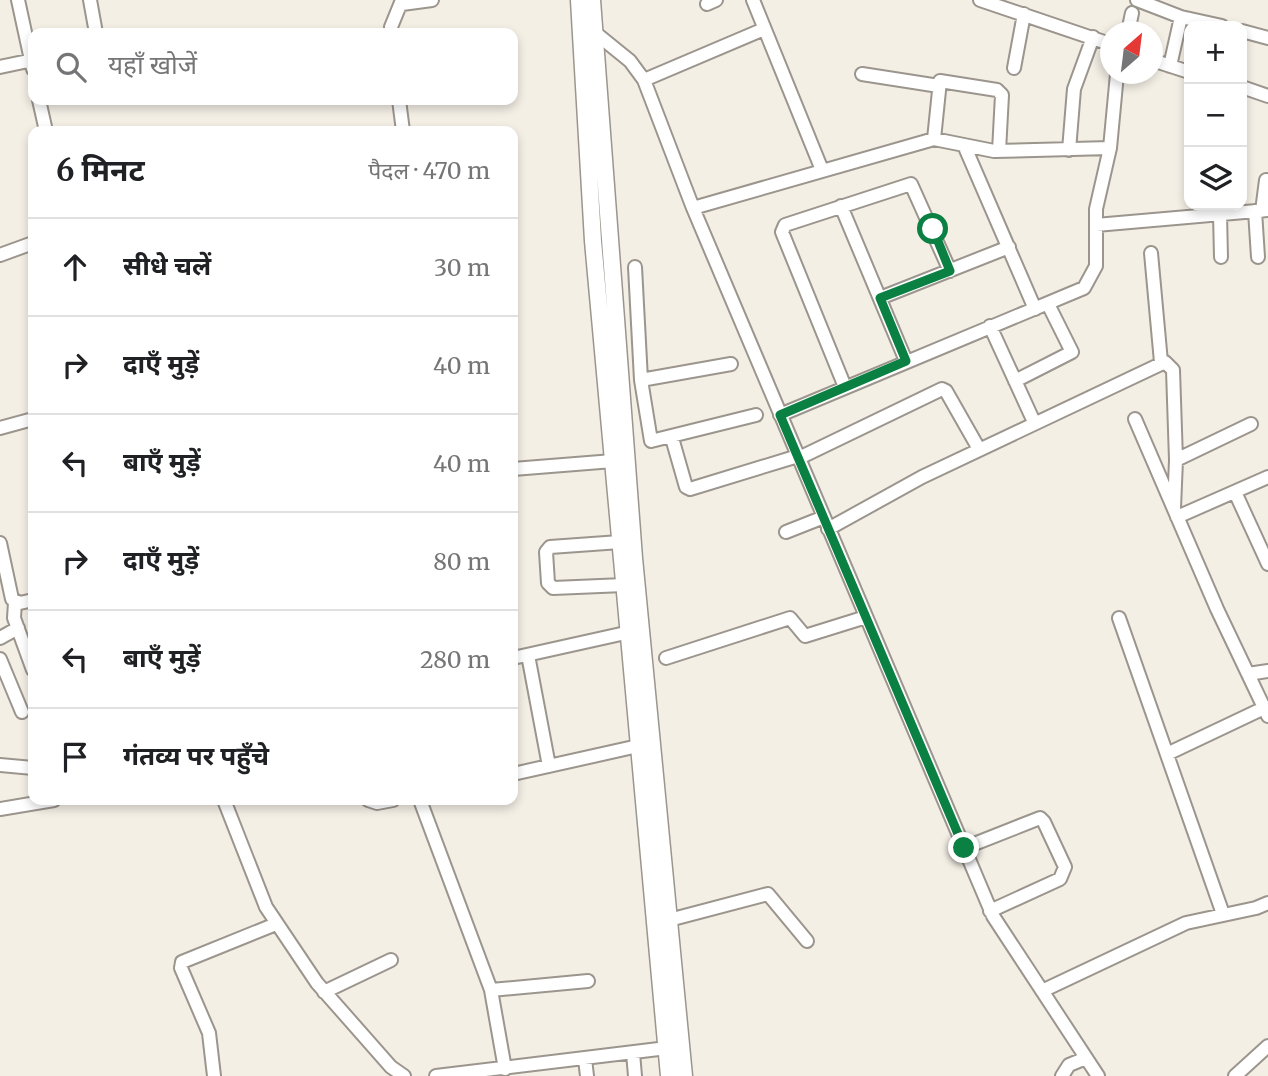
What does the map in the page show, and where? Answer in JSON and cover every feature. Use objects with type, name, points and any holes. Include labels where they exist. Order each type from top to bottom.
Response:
[{"type":"main road","points":[[579,0],[593,242],[669,1076]]},
{"type":"main road","points":[[592,0],[615,326],[684,1076]]},
{"type":"street","points":[[18,0],[28,42]]},
{"type":"street","points":[[90,0],[95,28]]},
{"type":"street","points":[[391,28],[402,2],[432,0]]},
{"type":"street","points":[[753,0],[822,170]]},
{"type":"street","points":[[980,0],[1023,9],[1100,40]]},
{"type":"street","points":[[1135,6],[1199,21]]},
{"type":"street","points":[[1014,68],[1023,9]]},
{"type":"street","points":[[1170,66],[1181,17]]},
{"type":"street","points":[[644,80],[764,29]]},
{"type":"street","points":[[593,31],[630,61],[644,80],[693,208],[990,911],[1098,1076]]},
{"type":"street","points":[[1247,32],[1268,38]]},
{"type":"street","points":[[1069,150],[1074,89],[1093,37]]},
{"type":"street","points":[[0,66],[28,63]]},
{"type":"street","points":[[1163,64],[1184,70]]},
{"type":"street","points":[[862,74],[939,86]]},
{"type":"street","points":[[934,139],[939,86],[942,81],[1000,92],[999,151]]},
{"type":"street","points":[[780,415],[990,326],[1080,292],[1096,266],[1096,209],[1110,148],[1116,84]]},
{"type":"street","points":[[1247,89],[1268,96]]},
{"type":"street","points":[[40,105],[45,126]]},
{"type":"street","points":[[400,105],[402,126]]},
{"type":"street","points":[[693,208],[934,139],[999,151],[1110,148]]},
{"type":"street","points":[[964,145],[1009,247],[1042,307],[1072,352],[1015,381]]},
{"type":"street","points":[[1258,257],[1266,180]]},
{"type":"street","points":[[845,387],[782,232],[785,225],[911,184],[950,271]]},
{"type":"street","points":[[841,206],[906,361]]},
{"type":"street","points":[[1096,225],[1262,211]]},
{"type":"street","points":[[1220,214],[1221,257]]},
{"type":"street","points":[[0,255],[28,245]]},
{"type":"street","points":[[880,298],[1009,247]]},
{"type":"street","points":[[1151,253],[1161,362]]},
{"type":"street","points":[[635,267],[641,380],[649,439],[654,442],[672,438],[756,415]]},
{"type":"street","points":[[615,326],[637,321]]},
{"type":"street","points":[[990,326],[1034,422]]},
{"type":"street","points":[[786,532],[826,523],[1161,362],[1168,363],[1173,370],[1175,512]]},
{"type":"street","points":[[641,380],[730,365]]},
{"type":"street","points":[[672,438],[686,487],[690,489],[798,457],[942,389],[946,391],[979,449]]},
{"type":"street","points":[[1135,419],[1266,712],[1167,754]]},
{"type":"street","points":[[0,428],[28,420]]},
{"type":"street","points":[[1176,460],[1251,424]]},
{"type":"street","points":[[518,469],[613,461]]},
{"type":"street","points":[[1175,512],[1235,492],[1268,477]]},
{"type":"street","points":[[1235,492],[1268,564]]},
{"type":"street","points":[[620,542],[550,547],[546,552],[548,583],[553,588],[624,585]]},
{"type":"street","points":[[0,543],[15,602],[14,618],[28,656]]},
{"type":"street","points":[[15,602],[28,601]]},
{"type":"street","points":[[666,658],[790,618],[805,636],[866,617]]},
{"type":"street","points":[[1119,618],[1223,914]]},
{"type":"street","points":[[0,638],[18,628]]},
{"type":"street","points":[[518,657],[630,632]]},
{"type":"street","points":[[528,655],[549,766]]},
{"type":"street","points":[[0,659],[22,712]]},
{"type":"street","points":[[1248,674],[1268,671]]},
{"type":"street","points":[[518,773],[638,746]]},
{"type":"street","points":[[0,765],[28,768]]},
{"type":"street","points":[[0,810],[28,805]]},
{"type":"street","points":[[226,805],[262,900],[276,923],[324,992],[391,1067],[404,1076]]},
{"type":"street","points":[[422,805],[491,990],[499,1071]]},
{"type":"street","points":[[964,848],[1040,818],[1065,867],[1060,879],[990,911]]},
{"type":"street","points":[[669,920],[768,894],[807,941]]},
{"type":"street","points":[[1042,991],[1186,923],[1268,903]]},
{"type":"street","points":[[214,1076],[209,1033],[181,968],[182,962],[276,923]]},
{"type":"street","points":[[324,992],[391,960]]},
{"type":"street","points":[[491,990],[588,981]]},
{"type":"street","points":[[1235,1076],[1268,1046]]},
{"type":"street","points":[[436,1076],[536,1070],[585,1059],[667,1048]]},
{"type":"street","points":[[633,1053],[635,1076]]},
{"type":"street","points":[[1062,1076],[1069,1065],[1086,1058]]},
{"type":"street","points":[[585,1059],[587,1076]]},
{"type":"route","points":[[933,229],[950,271],[880,298],[906,361],[780,415],[964,848]]}]
